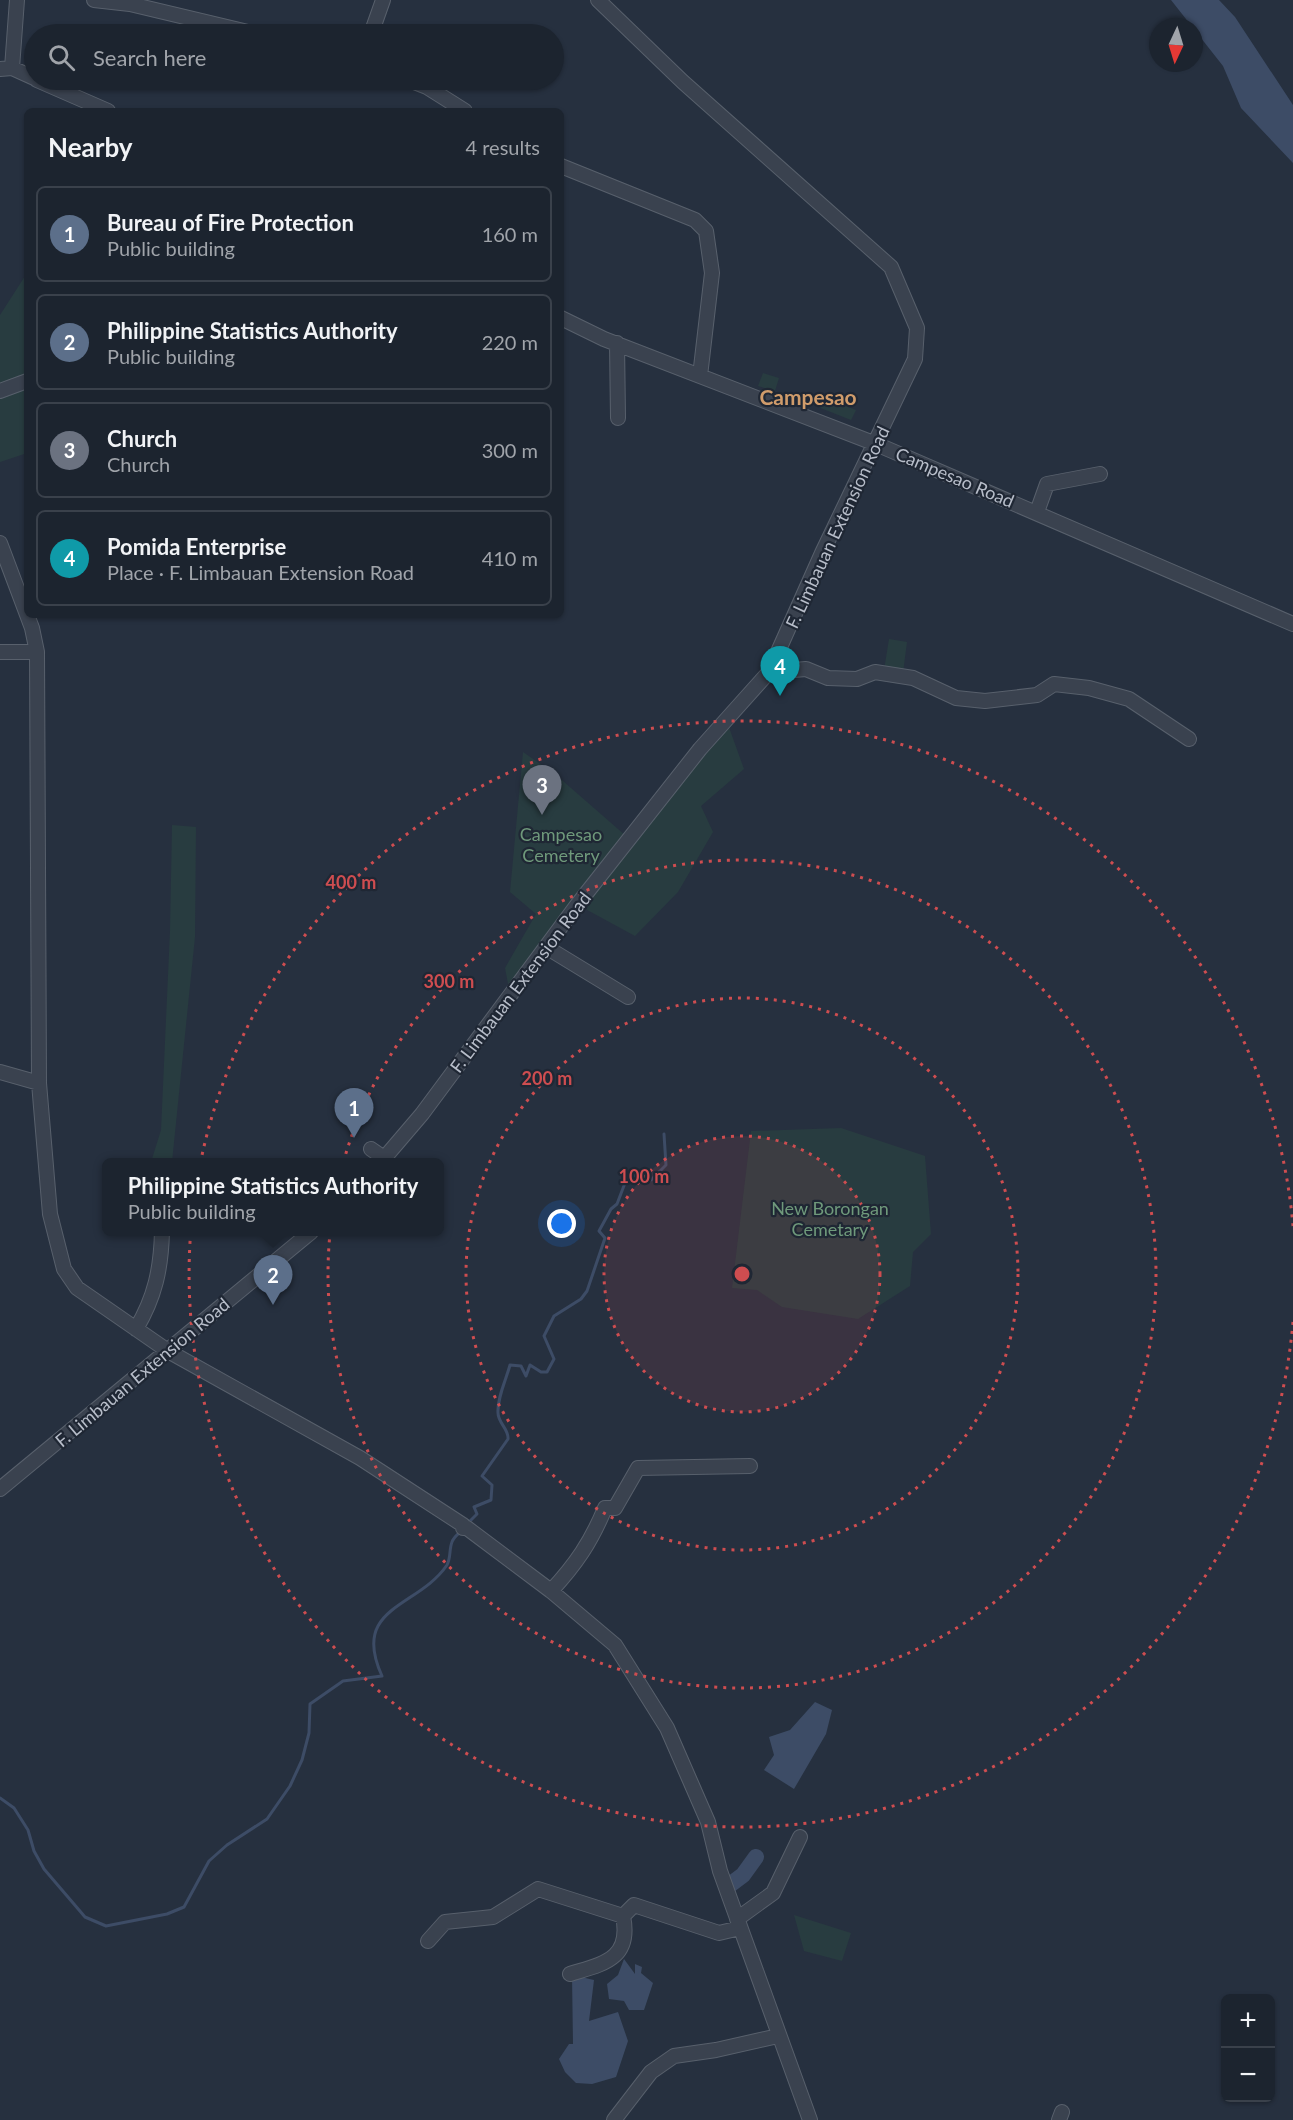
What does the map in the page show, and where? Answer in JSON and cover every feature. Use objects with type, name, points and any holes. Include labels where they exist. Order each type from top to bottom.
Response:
[{"type":"street","points":[[17,0],[6,69],[24,75]]},
{"type":"street","points":[[94,0],[130,4],[214,24]]},
{"type":"street","points":[[375,24],[383,0]]},
{"type":"street","name":"F. Limbauan Extension Road","points":[[385,1158],[422,1114],[546,947],[700,749],[769,672],[822,553],[915,359],[917,328],[891,267],[683,82],[598,0]]},
{"type":"street","points":[[61,90],[101,108]]},
{"type":"street","points":[[432,90],[460,108]]},
{"type":"street","points":[[564,167],[695,219],[706,231],[712,273],[700,375]]},
{"type":"street","name":"Campesao Road","points":[[564,319],[617,343],[876,444],[1036,512],[1212,591],[1293,624]]},
{"type":"street","points":[[617,343],[618,418]]},
{"type":"street","points":[[0,391],[24,382]]},
{"type":"street","points":[[1036,512],[1047,484],[1100,474]]},
{"type":"street","points":[[0,543],[24,607]]},
{"type":"street","points":[[28,618],[37,652],[39,1083],[51,1214],[64,1269],[78,1288],[168,1352],[343,1447],[398,1480],[550,1591],[621,1651],[667,1728],[708,1822],[720,1871],[810,2120]]},
{"type":"street","points":[[0,652],[37,652]]},
{"type":"street","points":[[769,672],[806,669],[828,678],[857,679],[875,672],[913,678],[956,698],[985,700],[1037,695],[1054,684],[1089,688],[1129,699],[1189,739]]},
{"type":"street","points":[[546,947],[628,997]]},
{"type":"street","points":[[0,1072],[39,1083]]},
{"type":"street","points":[[370,1149],[381,1158]]},
{"type":"street","points":[[136,1329],[151,1303],[161,1262],[162,1236]]},
{"type":"street","name":"F. Limbauan Extension Road","points":[[0,1489],[306,1236]]},
{"type":"street","points":[[550,1591],[571,1569],[592,1539],[605,1508],[615,1508],[638,1468],[750,1466]]},
{"type":"street","points":[[623,1916],[634,1905],[719,1933],[739,1923],[773,1893],[800,1837]]},
{"type":"street","points":[[428,1941],[445,1922],[493,1917],[538,1889],[596,1910],[623,1916]]},
{"type":"street","points":[[570,1974],[611,1961],[622,1946],[625,1927],[623,1916]]},
{"type":"street","points":[[614,2120],[651,2072],[674,2056],[778,2036]]},
{"type":"green space","points":[[24,278],[24,454],[0,462],[0,315]]},
{"type":"green space","points":[[763,373],[779,378],[775,391],[758,386]]},
{"type":"green space","points":[[823,397],[856,410],[851,420],[818,407]]},
{"type":"green space","points":[[889,639],[907,642],[903,673],[884,670]]},
{"type":"green space","points":[[726,719],[744,769],[701,806],[713,832],[678,892],[635,936],[578,905]]},
{"type":"green space","name":"Campesao Cemetery","points":[[523,752],[555,774],[626,836],[509,989],[505,968],[536,914],[510,892]]},
{"type":"green space","points":[[172,825],[196,827],[195,937],[172,1158],[152,1158],[161,1130],[170,931]]},
{"type":"green space","name":"New Borongan Cemetary","points":[[841,1128],[925,1156],[931,1234],[913,1252],[910,1286],[858,1319],[782,1307],[757,1290],[732,1288],[751,1131]]},
{"type":"green space","points":[[794,1915],[851,1933],[842,1961],[804,1951]]},
{"type":"water","points":[[1171,0],[1219,0],[1235,17],[1293,105],[1293,163],[1241,108],[1223,66],[1203,41],[1203,18],[1185,18]]},
{"type":"water","points":[[815,1702],[832,1710],[826,1734],[794,1789],[764,1770],[774,1755],[769,1737],[790,1730]]},
{"type":"water","points":[[624,1959],[635,1974],[635,1964],[642,1967],[641,1973],[653,1983],[644,2010],[629,2010],[624,2001],[609,1999],[607,1984],[618,1975]]},
{"type":"water","points":[[572,1975],[594,1980],[589,2021],[618,2012],[628,2041],[616,2077],[592,2084],[576,2083],[565,2072],[559,2059],[569,2044],[573,2044]]},
{"type":"waterway","points":[[467,1524],[477,1514],[474,1507],[491,1500],[492,1485],[482,1476],[508,1439],[507,1432],[498,1417],[498,1407],[510,1365],[521,1366],[526,1376],[530,1365],[541,1372],[547,1372],[554,1359],[544,1336],[554,1316],[581,1299],[587,1291],[605,1238],[599,1231],[611,1209],[617,1204],[625,1183],[636,1174],[651,1180],[666,1165],[664,1134]]},
{"type":"waterway","points":[[0,1798],[14,1808],[28,1830],[34,1851],[44,1869],[85,1917],[106,1926],[167,1914],[184,1907],[209,1861],[227,1845],[267,1819],[290,1786],[302,1760],[309,1733],[310,1704],[343,1681],[382,1676],[374,1653],[375,1635],[381,1621],[392,1610],[435,1579],[447,1565],[453,1541],[461,1531]]},
{"type":"waterway","points":[[731,1884],[743,1875],[756,1857]]},
{"type":"place","name":"Pomida Enterprise","points":[[780,696]]},
{"type":"place","name":"Church","points":[[542,815]]},
{"type":"place","name":"Bureau of Fire Protection","points":[[354,1138]]},
{"type":"place","name":"Philippine Statistics Authority","points":[[273,1305]]},
{"type":"district","name":"Campesao","points":[[808,396]]}]
